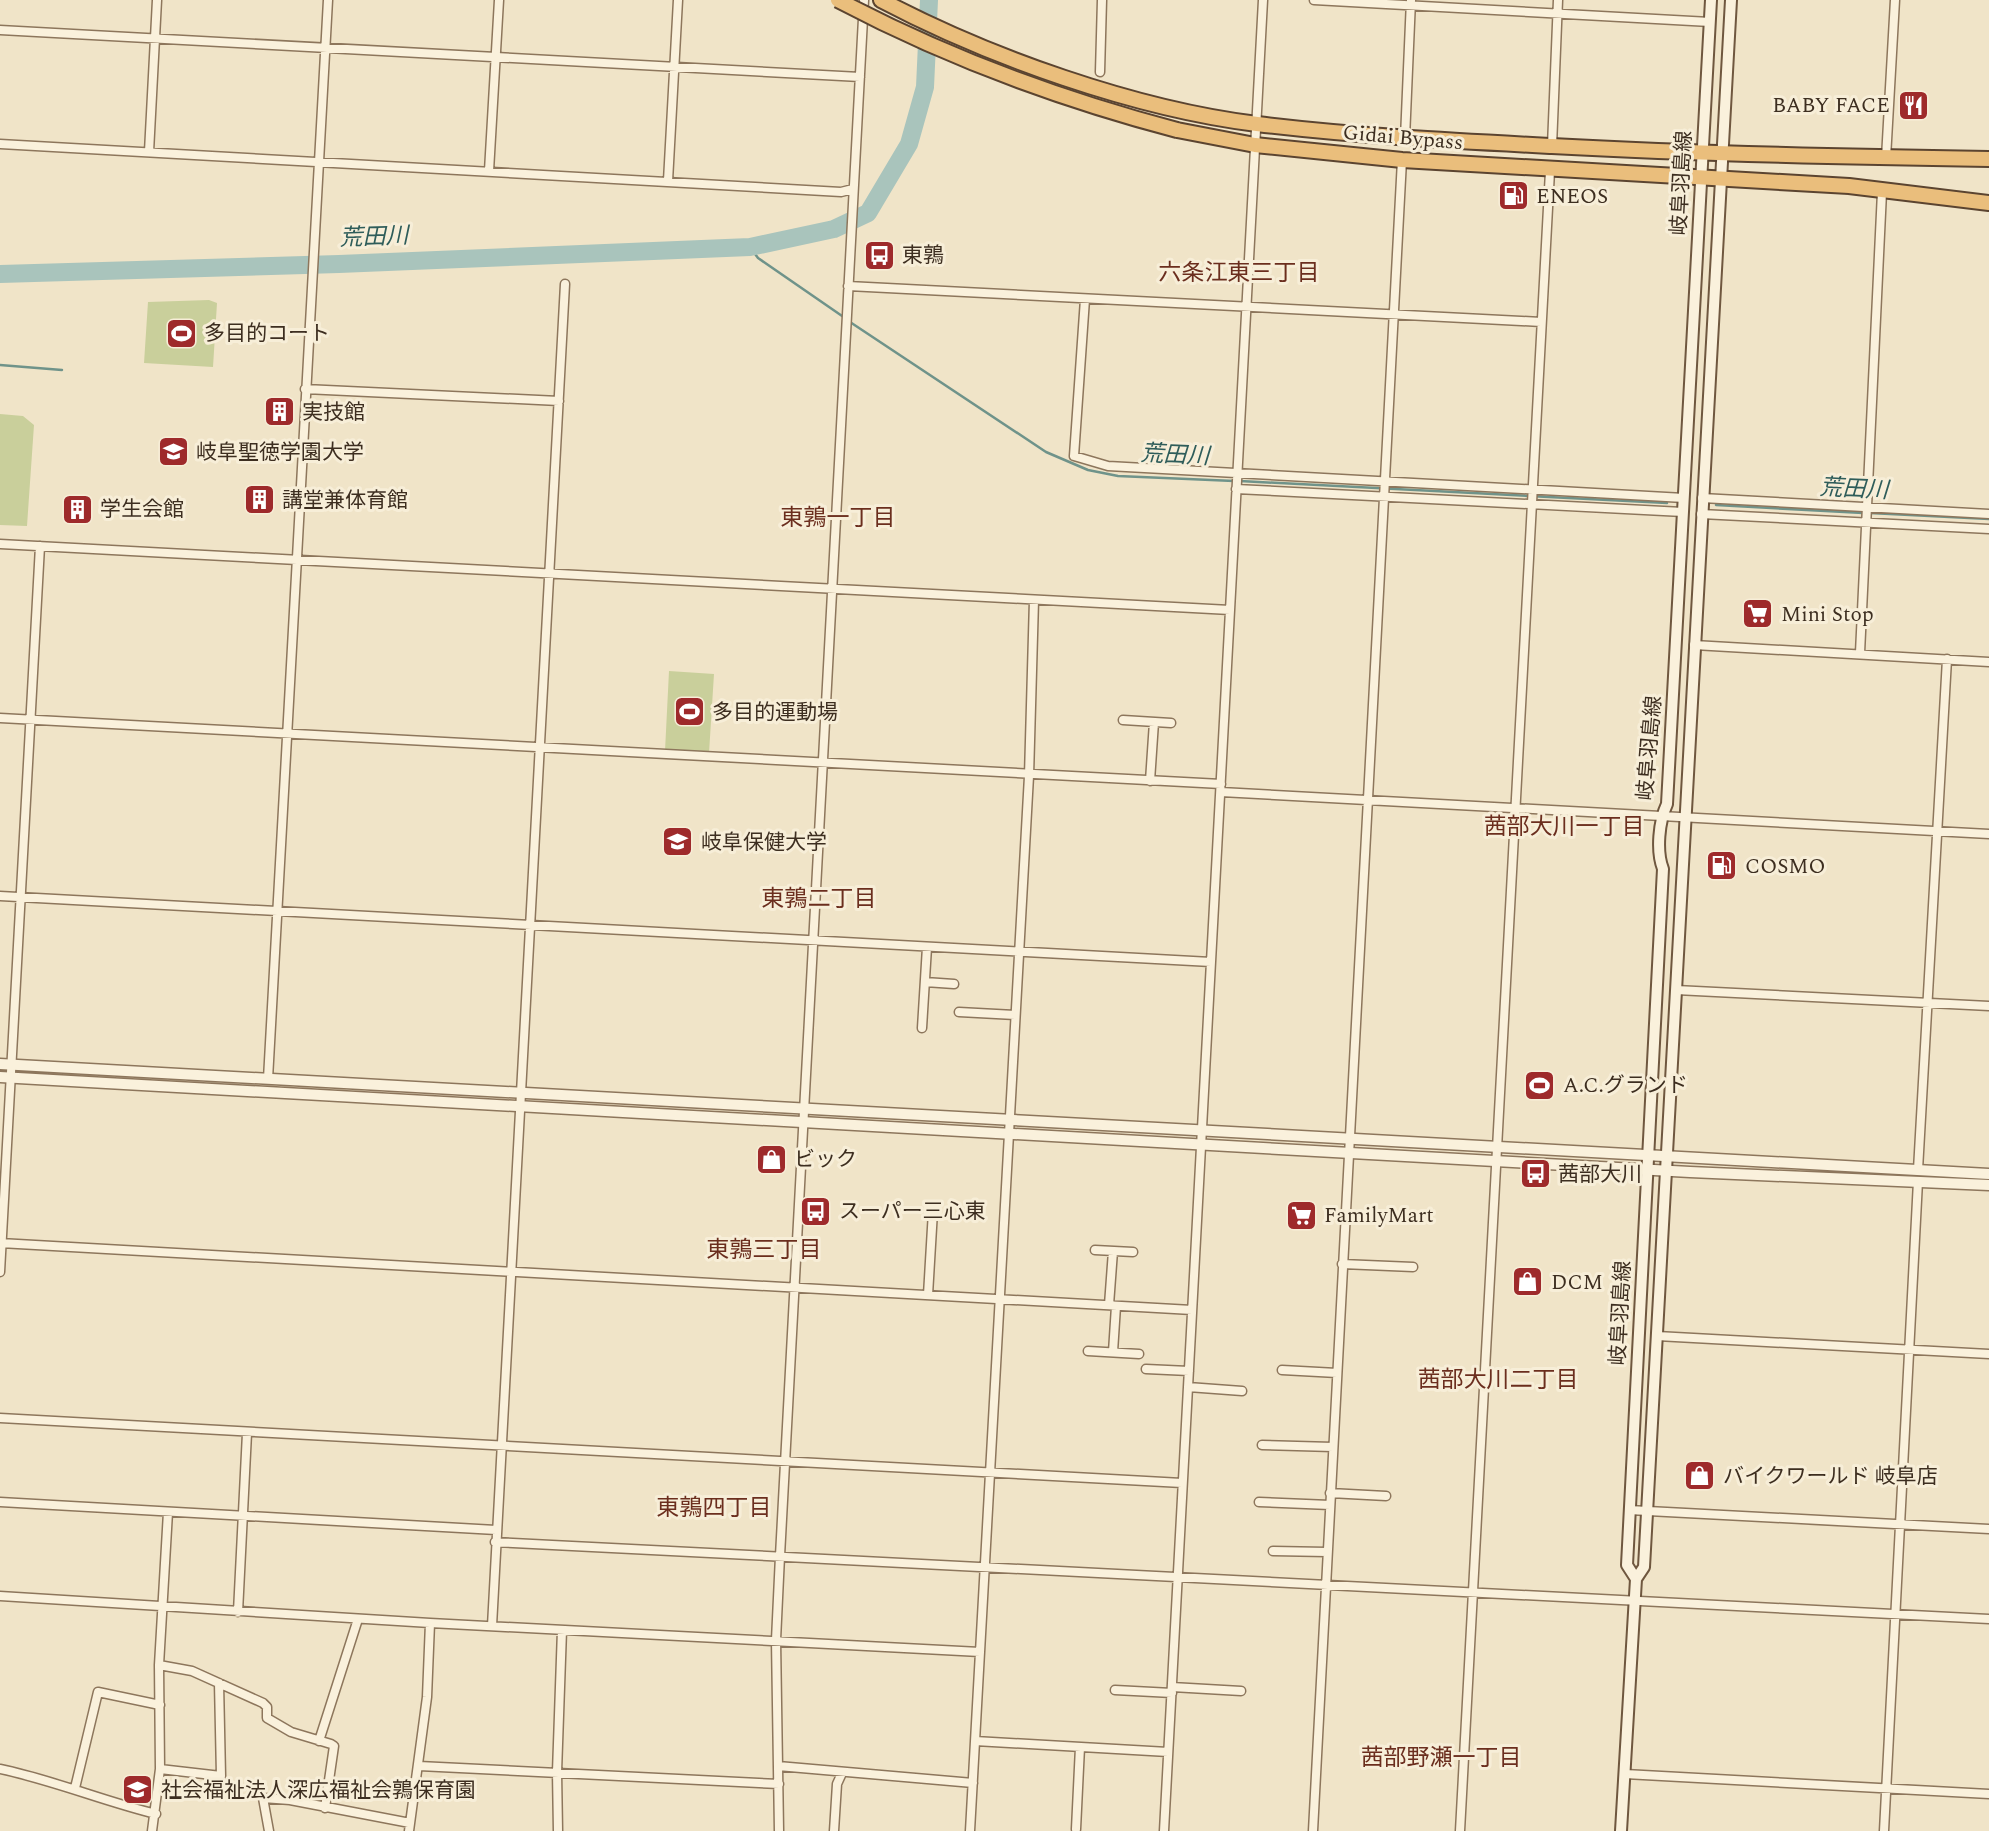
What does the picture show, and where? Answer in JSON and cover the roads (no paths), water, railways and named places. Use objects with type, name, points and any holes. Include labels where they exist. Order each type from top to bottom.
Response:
[{"type":"highway","name":"Gidai Bypass","points":[[838,0],[934,49],[1007,77],[1111,112],[1177,130],[1255,145],[1549,171],[1849,186],[1989,203]]},
{"type":"highway","name":"Gidai Bypass","points":[[881,0],[979,46],[1051,72],[1184,110],[1256,124],[1405,138],[1721,155],[1989,159]]},
{"type":"main road","name":"岐阜羽島線","points":[[1636,1579],[1626,1565],[1663,869],[1660,860],[1662,815],[1667,804],[1711,0]]},
{"type":"main road","name":"岐阜羽島線","points":[[1621,1831],[1636,1579],[1644,1567],[1731,0]]},
{"type":"street","points":[[149,152],[157,0]]},
{"type":"street","points":[[268,1079],[328,0]]},
{"type":"street","points":[[489,171],[499,0]]},
{"type":"street","points":[[668,181],[678,0]]},
{"type":"street","points":[[779,1831],[776,1640],[864,0]]},
{"type":"street","points":[[1100,72],[1102,0]]},
{"type":"street","points":[[1164,1831],[1263,0]]},
{"type":"street","points":[[1314,0],[1411,3],[1710,22]]},
{"type":"street","points":[[1552,146],[1558,0]]},
{"type":"street","points":[[1886,158],[1895,0]]},
{"type":"street","points":[[1405,138],[1411,3]]},
{"type":"street","points":[[0,30],[860,78]]},
{"type":"street","points":[[0,144],[841,192],[853,189]]},
{"type":"street","points":[[1313,1831],[1402,160]]},
{"type":"street","points":[[1461,1831],[1549,171]]},
{"type":"street","points":[[1860,653],[1882,192]]},
{"type":"street","points":[[492,1626],[565,284]]},
{"type":"street","points":[[848,286],[1541,322]]},
{"type":"street","points":[[1085,299],[1074,456],[1108,466],[1385,495],[1683,512]]},
{"type":"street","points":[[305,389],[559,401]]},
{"type":"street","points":[[1236,481],[1385,483],[1684,498]]},
{"type":"street","points":[[1702,498],[1989,529]]},
{"type":"street","points":[[1702,514],[1989,514]]},
{"type":"street","points":[[0,544],[1230,610]]},
{"type":"street","points":[[0,1272],[40,546]]},
{"type":"street","points":[[970,1831],[1028,776],[1034,600]]},
{"type":"street","points":[[1694,645],[1989,662]]},
{"type":"street","points":[[1918,1170],[1947,659]]},
{"type":"street","points":[[0,718],[1150,781],[1366,799],[1989,834]]},
{"type":"street","points":[[1123,720],[1171,723]]},
{"type":"street","points":[[1150,781],[1154,722]]},
{"type":"street","points":[[0,896],[1211,962]]},
{"type":"street","points":[[922,1028],[927,947]]},
{"type":"street","points":[[925,982],[954,984]]},
{"type":"street","points":[[1676,990],[1989,1006]]},
{"type":"street","points":[[959,1012],[1015,1015]]},
{"type":"street","points":[[0,1064],[1989,1174]]},
{"type":"street","points":[[0,1077],[1348,1150],[1648,1169],[1989,1185]]},
{"type":"street","points":[[1884,1831],[1918,1181]]},
{"type":"street","points":[[928,1295],[933,1211]]},
{"type":"street","points":[[1,1243],[1192,1310]]},
{"type":"street","points":[[1095,1250],[1133,1252]]},
{"type":"street","points":[[1113,1251],[1113,1352]]},
{"type":"street","points":[[1342,1264],[1413,1268]]},
{"type":"street","points":[[1657,1336],[1989,1354]]},
{"type":"street","points":[[1088,1351],[1139,1354]]},
{"type":"street","points":[[1146,1369],[1189,1371]]},
{"type":"street","points":[[1282,1370],[1337,1373]]},
{"type":"street","points":[[1188,1387],[1242,1391]]},
{"type":"street","points":[[0,1418],[1182,1483]]},
{"type":"street","points":[[238,1612],[247,1433]]},
{"type":"street","points":[[1262,1445],[1333,1447]]},
{"type":"street","points":[[1330,1493],[1386,1496]]},
{"type":"street","points":[[0,1502],[496,1530]]},
{"type":"street","points":[[1259,1502],[1330,1505]]},
{"type":"street","points":[[1629,1510],[1989,1529]]},
{"type":"street","points":[[152,1831],[160,1769],[159,1665],[168,1512]]},
{"type":"street","points":[[495,1542],[1989,1619]]},
{"type":"street","points":[[1273,1551],[1327,1552]]},
{"type":"street","points":[[0,1596],[358,1619],[980,1652]]},
{"type":"street","points":[[319,1741],[358,1619]]},
{"type":"street","points":[[269,1831],[263,1798],[325,1808],[410,1827],[419,1766],[430,1623]]},
{"type":"street","points":[[558,1831],[557,1772],[562,1630]]},
{"type":"street","points":[[159,1665],[191,1671],[263,1703],[267,1707],[267,1718],[291,1732],[334,1746],[325,1808]]},
{"type":"street","points":[[160,1769],[221,1776],[219,1683]]},
{"type":"street","points":[[1115,1690],[1241,1691]]},
{"type":"street","points":[[75,1788],[98,1692],[160,1705]]},
{"type":"street","points":[[975,1741],[1168,1752]]},
{"type":"street","points":[[1076,1829],[1080,1747]]},
{"type":"street","points":[[419,1766],[779,1784]]},
{"type":"street","points":[[778,1766],[973,1783]]},
{"type":"street","points":[[0,1769],[75,1788],[156,1814]]},
{"type":"street","points":[[834,1831],[838,1784],[842,1773]]},
{"type":"street","points":[[1625,1774],[1989,1794]]},
{"type":"waterway","name":"荒田川","points":[[0,274],[339,264],[750,247],[834,229],[868,213],[909,144],[925,87],[929,0]]},
{"type":"waterway","name":"荒田川","points":[[750,247],[758,258],[845,318]]},
{"type":"waterway","name":"荒田川","points":[[850,322],[1046,452],[1088,470],[1118,476],[1234,481]]},
{"type":"waterway","points":[[0,365],[62,370]]},
{"type":"waterway","name":"荒田川","points":[[1240,481],[1667,503]]},
{"type":"waterway","name":"荒田川","points":[[1716,505],[1863,513]]},
{"type":"waterway","name":"荒田川","points":[[1870,513],[1989,519]]},
{"type":"place","name":"BABY FACE","points":[[1913,105]]},
{"type":"place","name":"ENEOS","points":[[1513,196]]},
{"type":"place","name":"東鶉","points":[[879,255]]},
{"type":"place","name":"多目的コート","points":[[181,333]]},
{"type":"place","name":"実技館","points":[[279,412]]},
{"type":"place","name":"岐阜聖徳学園大学","points":[[173,452]]},
{"type":"place","name":"講堂兼体育館","points":[[259,500]]},
{"type":"place","name":"学生会館","points":[[77,509]]},
{"type":"place","name":"Mini Stop","points":[[1758,614]]},
{"type":"place","name":"多目的運動場","points":[[689,712]]},
{"type":"place","name":"岐阜保健大学","points":[[678,842]]},
{"type":"place","name":"COSMO","points":[[1722,866]]},
{"type":"place","name":"A.C.グランド","points":[[1540,1085]]},
{"type":"place","name":"ビック","points":[[771,1159]]},
{"type":"place","name":"茜部大川","points":[[1535,1174]]},
{"type":"place","name":"スーパー三心東","points":[[816,1211]]},
{"type":"place","name":"FamilyMart","points":[[1301,1215]]},
{"type":"place","name":"DCM","points":[[1528,1282]]},
{"type":"place","name":"バイクワールド 岐阜店","points":[[1700,1476]]},
{"type":"place","name":"社会福祉法人深広福祉会鶉保育園","points":[[138,1790]]},
{"type":"district","name":"六条江東三丁目","points":[[1239,272]]},
{"type":"district","name":"東鶉一丁目","points":[[838,517]]},
{"type":"district","name":"茜部大川一丁目","points":[[1564,826]]},
{"type":"district","name":"東鶉二丁目","points":[[819,898]]},
{"type":"district","name":"東鶉三丁目","points":[[764,1249]]},
{"type":"district","name":"茜部大川二丁目","points":[[1498,1379]]},
{"type":"district","name":"東鶉四丁目","points":[[714,1507]]},
{"type":"district","name":"茜部野瀬一丁目","points":[[1441,1757]]}]
